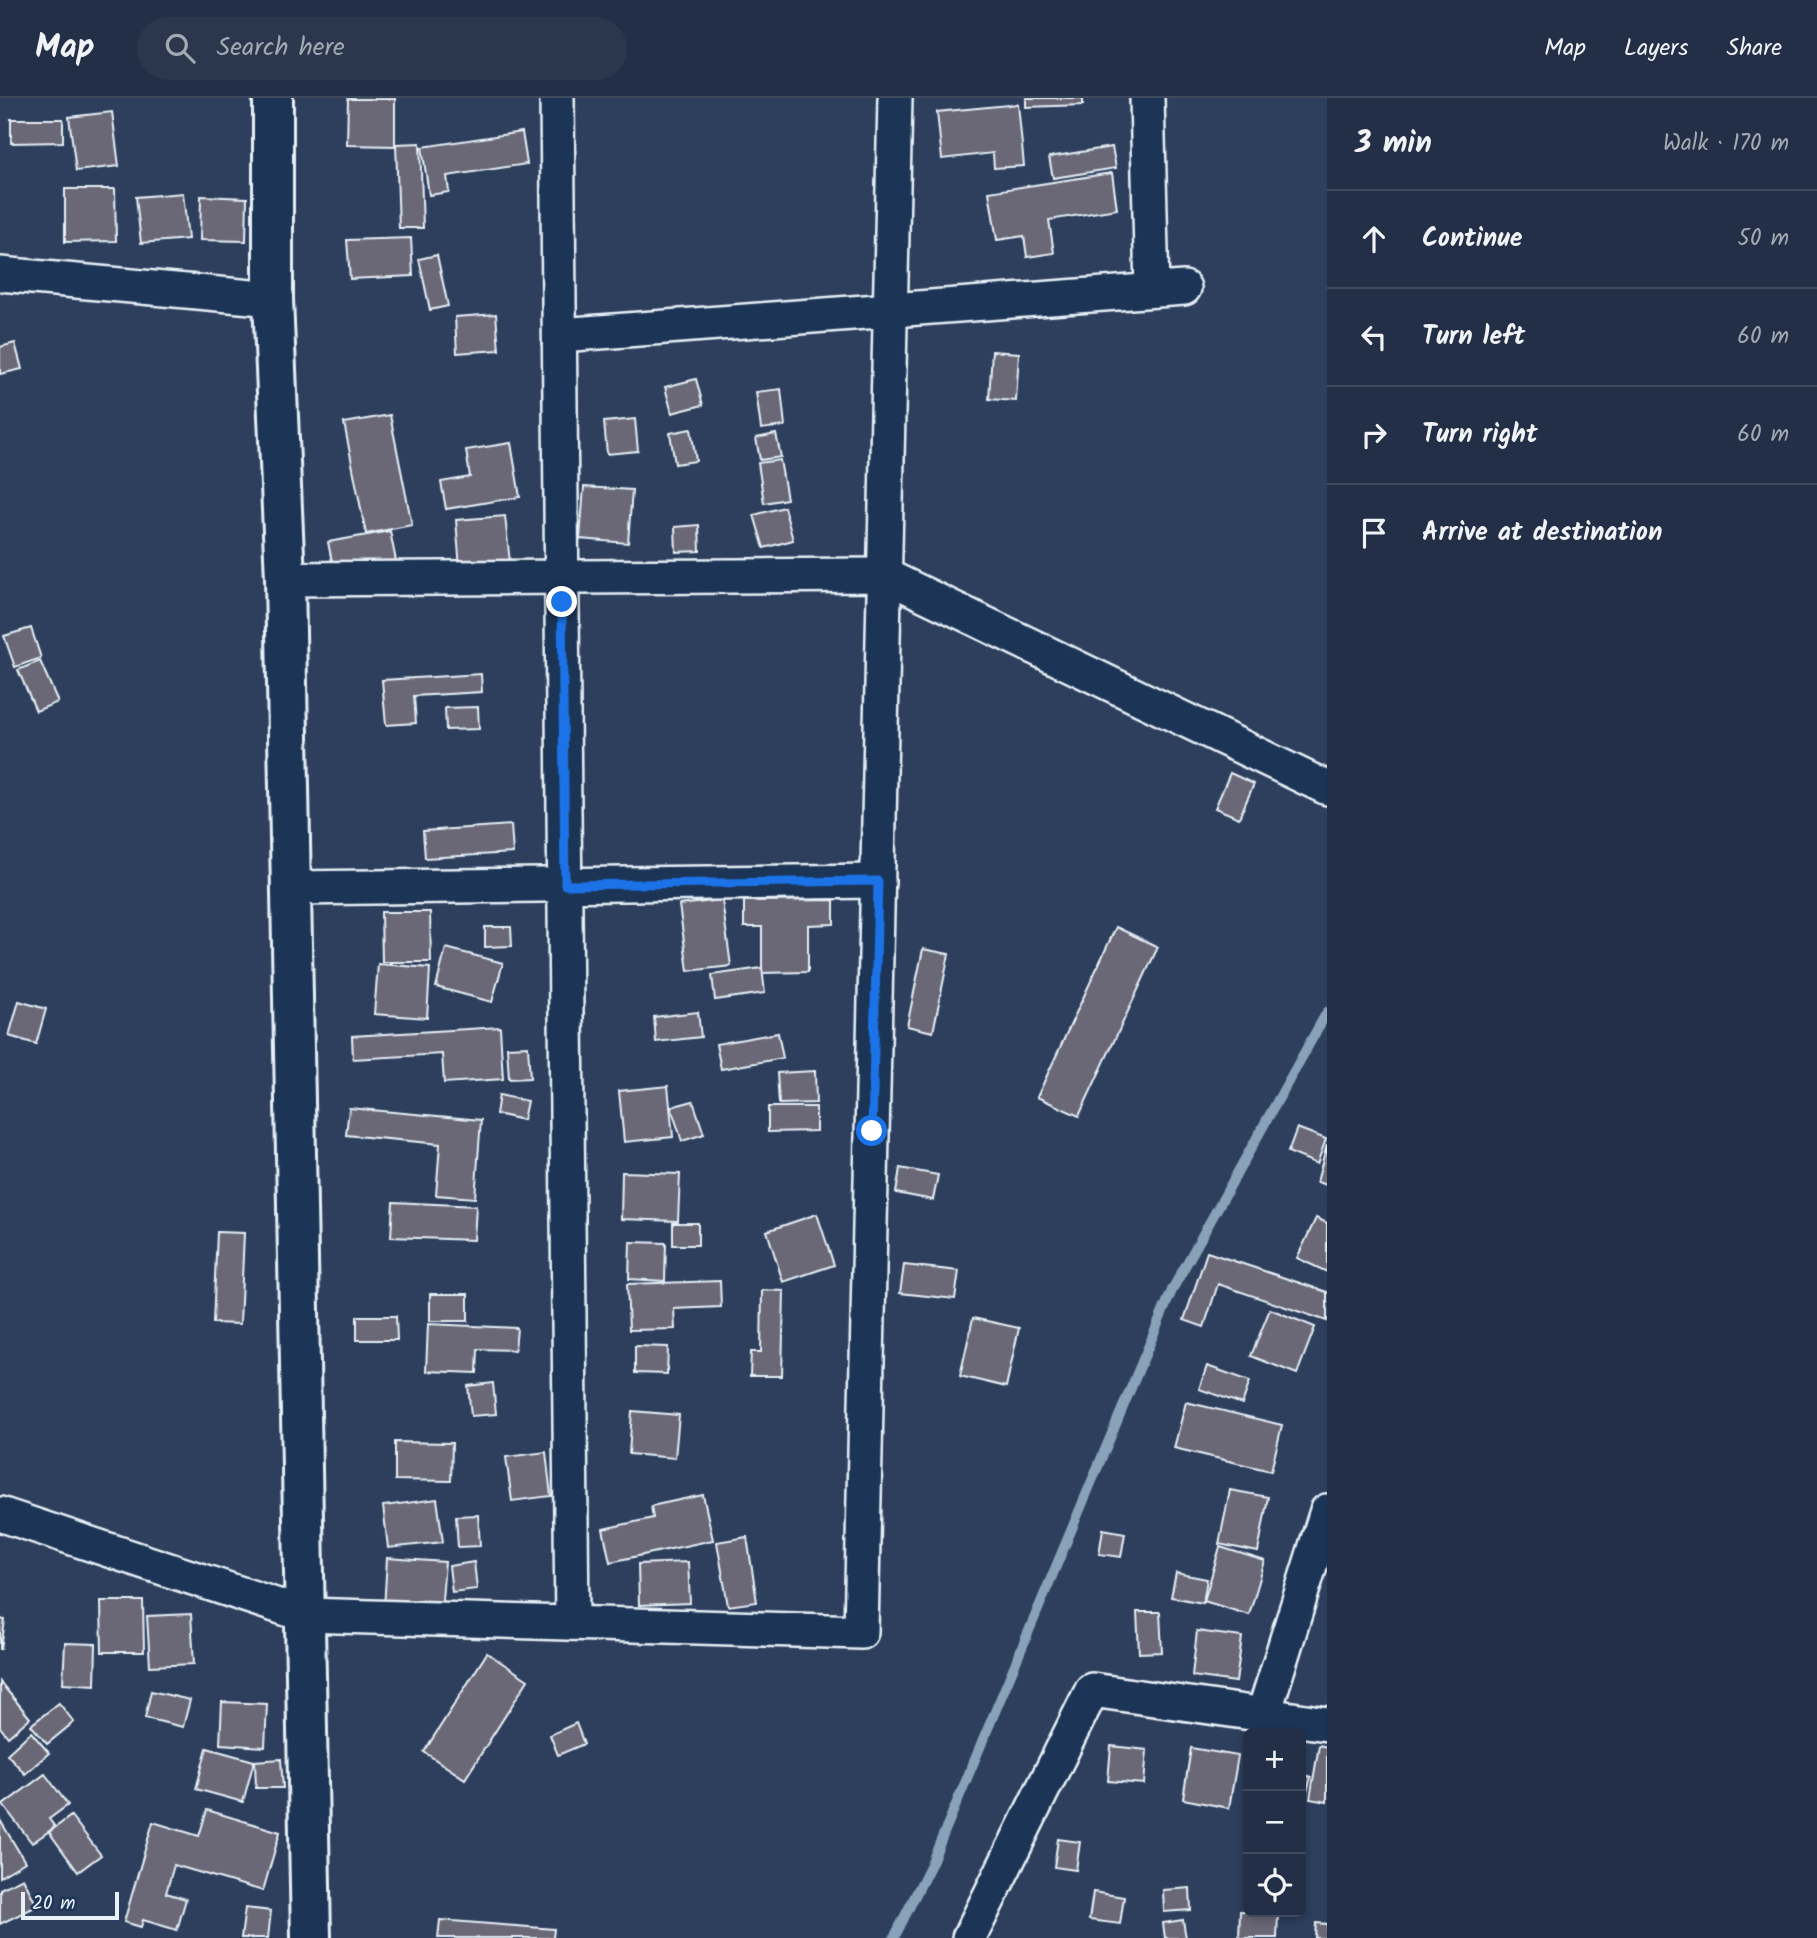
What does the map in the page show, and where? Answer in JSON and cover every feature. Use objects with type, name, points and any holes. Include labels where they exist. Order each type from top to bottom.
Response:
[{"type":"street","points":[[273,98],[273,299],[285,579],[311,1938]]},
{"type":"street","points":[[557,98],[572,1623]]},
{"type":"street","points":[[0,1514],[305,1615],[861,1632],[895,98]]},
{"type":"street","points":[[560,335],[1168,289],[1147,98]]},
{"type":"street","points":[[0,274],[273,299]]},
{"type":"street","points":[[285,579],[884,575],[1327,788]]},
{"type":"street","points":[[291,888],[878,881]]},
{"type":"street","points":[[1263,1716],[1327,1511]]},
{"type":"street","points":[[969,1938],[1091,1690],[1327,1724]]},
{"type":"building","points":[[1026,98],[1083,98],[1083,105],[1026,107]]},
{"type":"building","points":[[348,99],[395,99],[395,146],[347,145]]},
{"type":"building","points":[[1018,104],[1024,166],[994,168],[993,153],[942,159],[937,112]]},
{"type":"building","points":[[112,112],[119,166],[76,171],[69,117]]},
{"type":"building","points":[[11,119],[63,119],[63,142],[11,143]]},
{"type":"building","points":[[522,132],[527,164],[447,176],[449,192],[429,195],[422,147]]},
{"type":"building","points":[[420,143],[423,228],[399,228],[396,144]]},
{"type":"building","points":[[1112,147],[1116,168],[1053,178],[1049,157]]},
{"type":"building","points":[[1112,173],[1117,209],[1049,220],[1054,253],[1027,257],[1024,236],[997,240],[989,192]]},
{"type":"building","points":[[65,189],[115,189],[116,241],[65,242]]},
{"type":"building","points":[[183,193],[188,239],[141,243],[136,197]]},
{"type":"building","points":[[201,196],[247,198],[246,241],[200,240]]},
{"type":"building","points":[[411,238],[413,276],[350,279],[347,240]]},
{"type":"building","points":[[437,255],[448,306],[430,310],[419,259]]},
{"type":"building","points":[[496,314],[499,350],[457,353],[455,317]]},
{"type":"building","points":[[15,343],[22,369],[0,374],[0,347]]},
{"type":"building","points":[[992,351],[1019,353],[1016,401],[989,399]]},
{"type":"building","points":[[696,379],[703,405],[672,413],[665,387]]},
{"type":"building","points":[[781,389],[785,426],[761,429],[756,392]]},
{"type":"building","points":[[390,415],[412,525],[366,534],[344,423]]},
{"type":"building","points":[[635,419],[638,451],[607,454],[604,422]]},
{"type":"building","points":[[691,429],[696,461],[675,464],[670,433]]},
{"type":"building","points":[[776,434],[781,457],[760,460],[756,438]]},
{"type":"building","points":[[511,443],[520,497],[446,509],[441,482],[470,477],[466,450]]},
{"type":"building","points":[[780,460],[787,499],[764,503],[758,463]]},
{"type":"building","points":[[584,487],[632,490],[628,543],[580,539]]},
{"type":"building","points":[[784,507],[793,540],[764,548],[754,515]]},
{"type":"building","points":[[505,516],[510,563],[460,568],[456,520]]},
{"type":"building","points":[[699,525],[700,551],[676,552],[675,527]]},
{"type":"building","points":[[390,531],[396,561],[334,572],[328,542]]},
{"type":"building","points":[[31,628],[41,658],[15,667],[4,636]]},
{"type":"building","points":[[40,661],[58,702],[36,711],[18,670]]},
{"type":"building","points":[[481,674],[482,692],[414,696],[416,723],[386,725],[382,680]]},
{"type":"building","points":[[478,707],[479,729],[446,730],[445,708]]},
{"type":"building","points":[[1230,773],[1254,784],[1239,818],[1215,808]]},
{"type":"building","points":[[511,825],[513,853],[425,858],[423,831]]},
{"type":"building","points":[[722,900],[731,966],[688,971],[679,905]]},
{"type":"building","points":[[834,900],[834,924],[808,925],[808,972],[762,973],[762,927],[744,927],[744,901]]},
{"type":"building","points":[[381,912],[430,912],[431,962],[382,962]]},
{"type":"building","points":[[485,927],[511,927],[512,946],[485,947]]},
{"type":"building","points":[[1116,927],[1158,947],[1079,1116],[1037,1097]]},
{"type":"building","points":[[446,948],[503,963],[492,1002],[436,987]]},
{"type":"building","points":[[923,949],[949,954],[933,1032],[907,1026]]},
{"type":"building","points":[[378,964],[430,968],[427,1018],[374,1014]]},
{"type":"building","points":[[762,968],[765,993],[715,1000],[712,975]]},
{"type":"building","points":[[19,1001],[46,1009],[36,1044],[9,1036]]},
{"type":"building","points":[[698,1012],[701,1037],[656,1042],[654,1017]]},
{"type":"building","points":[[500,1027],[503,1079],[444,1083],[442,1054],[353,1059],[352,1036]]},
{"type":"building","points":[[778,1033],[783,1058],[721,1069],[716,1044]]},
{"type":"building","points":[[528,1046],[530,1078],[509,1079],[507,1047]]},
{"type":"building","points":[[815,1071],[816,1103],[779,1104],[777,1073]]},
{"type":"building","points":[[668,1086],[673,1137],[624,1142],[619,1091]]},
{"type":"building","points":[[499,1095],[527,1101],[523,1120],[496,1114]]},
{"type":"building","points":[[693,1101],[704,1134],[682,1141],[671,1107]]},
{"type":"building","points":[[768,1107],[816,1107],[816,1131],[768,1132]]},
{"type":"building","points":[[349,1108],[481,1120],[475,1198],[436,1195],[440,1144],[346,1135]]},
{"type":"building","points":[[1297,1128],[1326,1139],[1317,1164],[1288,1152]]},
{"type":"building","points":[[1327,1144],[1327,1185],[1317,1182]]},
{"type":"building","points":[[900,1168],[938,1175],[933,1200],[896,1193]]},
{"type":"building","points":[[622,1172],[680,1174],[678,1221],[621,1219]]},
{"type":"building","points":[[393,1202],[476,1206],[474,1240],[391,1237]]},
{"type":"building","points":[[817,1214],[834,1265],[783,1282],[767,1231]]},
{"type":"building","points":[[1316,1218],[1327,1223],[1327,1272],[1297,1258]]},
{"type":"building","points":[[673,1223],[698,1223],[698,1245],[673,1245]]},
{"type":"building","points":[[217,1232],[244,1233],[240,1324],[213,1323]]},
{"type":"building","points":[[630,1242],[666,1243],[665,1281],[629,1279]]},
{"type":"building","points":[[1207,1252],[1327,1292],[1327,1321],[1218,1284],[1204,1327],[1184,1320]]},
{"type":"building","points":[[904,1265],[959,1271],[955,1299],[900,1293]]},
{"type":"building","points":[[720,1281],[721,1307],[674,1309],[675,1329],[629,1330],[627,1284]]},
{"type":"building","points":[[762,1290],[784,1291],[782,1376],[750,1376],[751,1352],[761,1352]]},
{"type":"building","points":[[430,1294],[468,1294],[468,1321],[430,1321]]},
{"type":"building","points":[[1270,1309],[1315,1327],[1297,1374],[1251,1356]]},
{"type":"building","points":[[357,1316],[396,1316],[397,1340],[357,1340]]},
{"type":"building","points":[[973,1318],[1019,1328],[1006,1387],[960,1376]]},
{"type":"building","points":[[428,1324],[517,1328],[515,1350],[478,1349],[477,1373],[426,1371]]},
{"type":"building","points":[[635,1346],[668,1347],[667,1374],[635,1373]]},
{"type":"building","points":[[1207,1366],[1250,1381],[1242,1404],[1199,1389]]},
{"type":"building","points":[[493,1383],[496,1414],[471,1416],[468,1386]]},
{"type":"building","points":[[1186,1402],[1282,1425],[1271,1471],[1174,1448]]},
{"type":"building","points":[[632,1411],[679,1415],[675,1458],[629,1454]]},
{"type":"building","points":[[395,1442],[452,1443],[451,1481],[395,1480]]},
{"type":"building","points":[[546,1452],[551,1496],[512,1501],[506,1457]]},
{"type":"building","points":[[1230,1490],[1268,1497],[1258,1552],[1219,1544]]},
{"type":"building","points":[[703,1495],[713,1540],[610,1562],[603,1529],[653,1518],[651,1506]]},
{"type":"building","points":[[437,1499],[443,1542],[388,1548],[383,1506]]},
{"type":"building","points":[[478,1515],[480,1546],[458,1547],[456,1516]]},
{"type":"building","points":[[1103,1529],[1125,1533],[1121,1557],[1099,1554]]},
{"type":"building","points":[[747,1537],[757,1602],[728,1606],[717,1542]]},
{"type":"building","points":[[1220,1547],[1265,1561],[1249,1615],[1204,1601]]},
{"type":"building","points":[[387,1558],[445,1562],[441,1613],[384,1609]]},
{"type":"building","points":[[474,1562],[477,1589],[452,1592],[449,1566]]},
{"type":"building","points":[[688,1562],[690,1603],[639,1605],[638,1564]]},
{"type":"building","points":[[1176,1573],[1207,1579],[1203,1603],[1171,1597]]},
{"type":"building","points":[[101,1601],[143,1601],[144,1652],[102,1652]]},
{"type":"building","points":[[1137,1612],[1160,1612],[1162,1652],[1139,1653]]},
{"type":"building","points":[[191,1614],[194,1664],[150,1666],[147,1616]]},
{"type":"building","points":[[0,1619],[5,1620],[1,1649],[0,1649]]},
{"type":"building","points":[[1197,1631],[1242,1637],[1236,1682],[1192,1676]]},
{"type":"building","points":[[65,1643],[96,1644],[95,1685],[63,1683]]},
{"type":"building","points":[[487,1653],[528,1680],[465,1779],[424,1752]]},
{"type":"building","points":[[0,1682],[30,1718],[8,1737],[0,1727]]},
{"type":"building","points":[[151,1691],[190,1700],[183,1727],[145,1718]]},
{"type":"building","points":[[222,1702],[267,1704],[265,1747],[220,1744]]},
{"type":"building","points":[[59,1703],[74,1722],[47,1744],[31,1725]]},
{"type":"building","points":[[576,1723],[584,1744],[558,1755],[550,1735]]},
{"type":"building","points":[[31,1732],[49,1753],[25,1774],[7,1754]]},
{"type":"building","points":[[1319,1745],[1327,1747],[1327,1802],[1310,1799]]},
{"type":"building","points":[[1111,1746],[1147,1750],[1144,1784],[1108,1781]]},
{"type":"building","points":[[207,1748],[254,1761],[243,1802],[196,1789]]},
{"type":"building","points":[[1191,1748],[1238,1756],[1229,1808],[1183,1799]]},
{"type":"building","points":[[281,1759],[283,1788],[256,1788],[255,1761]]},
{"type":"building","points":[[45,1774],[68,1805],[49,1819],[55,1827],[32,1843],[3,1805]]},
{"type":"building","points":[[1306,1776],[1311,1777],[1306,1796]]},
{"type":"building","points":[[207,1810],[280,1832],[263,1891],[174,1865],[166,1893],[186,1899],[177,1930],[143,1920],[141,1927],[124,1922],[153,1822],[199,1836]]},
{"type":"building","points":[[71,1816],[101,1855],[78,1872],[49,1832]]},
{"type":"building","points":[[0,1820],[25,1862],[0,1877]]},
{"type":"building","points":[[1058,1839],[1080,1842],[1076,1870],[1054,1867]]},
{"type":"building","points":[[23,1878],[37,1906],[0,1924],[0,1889]]},
{"type":"building","points":[[1190,1888],[1191,1910],[1164,1912],[1163,1890]]},
{"type":"building","points":[[1093,1892],[1124,1897],[1120,1924],[1089,1920]]},
{"type":"building","points":[[245,1908],[271,1911],[268,1938],[241,1938]]},
{"type":"building","points":[[1240,1911],[1243,1911],[1243,1917],[1278,1917],[1277,1938],[1239,1938]]},
{"type":"building","points":[[440,1920],[554,1929],[553,1938],[438,1938]]},
{"type":"building","points":[[1183,1920],[1186,1938],[1165,1938],[1163,1923]]},
{"type":"building","points":[[1316,1923],[1327,1924],[1327,1938],[1315,1938]]},
{"type":"waterway","points":[[894,1938],[931,1864],[1173,1288],[1327,1012]]},
{"type":"route","points":[[562,602],[565,885],[878,881],[872,1131]]}]
